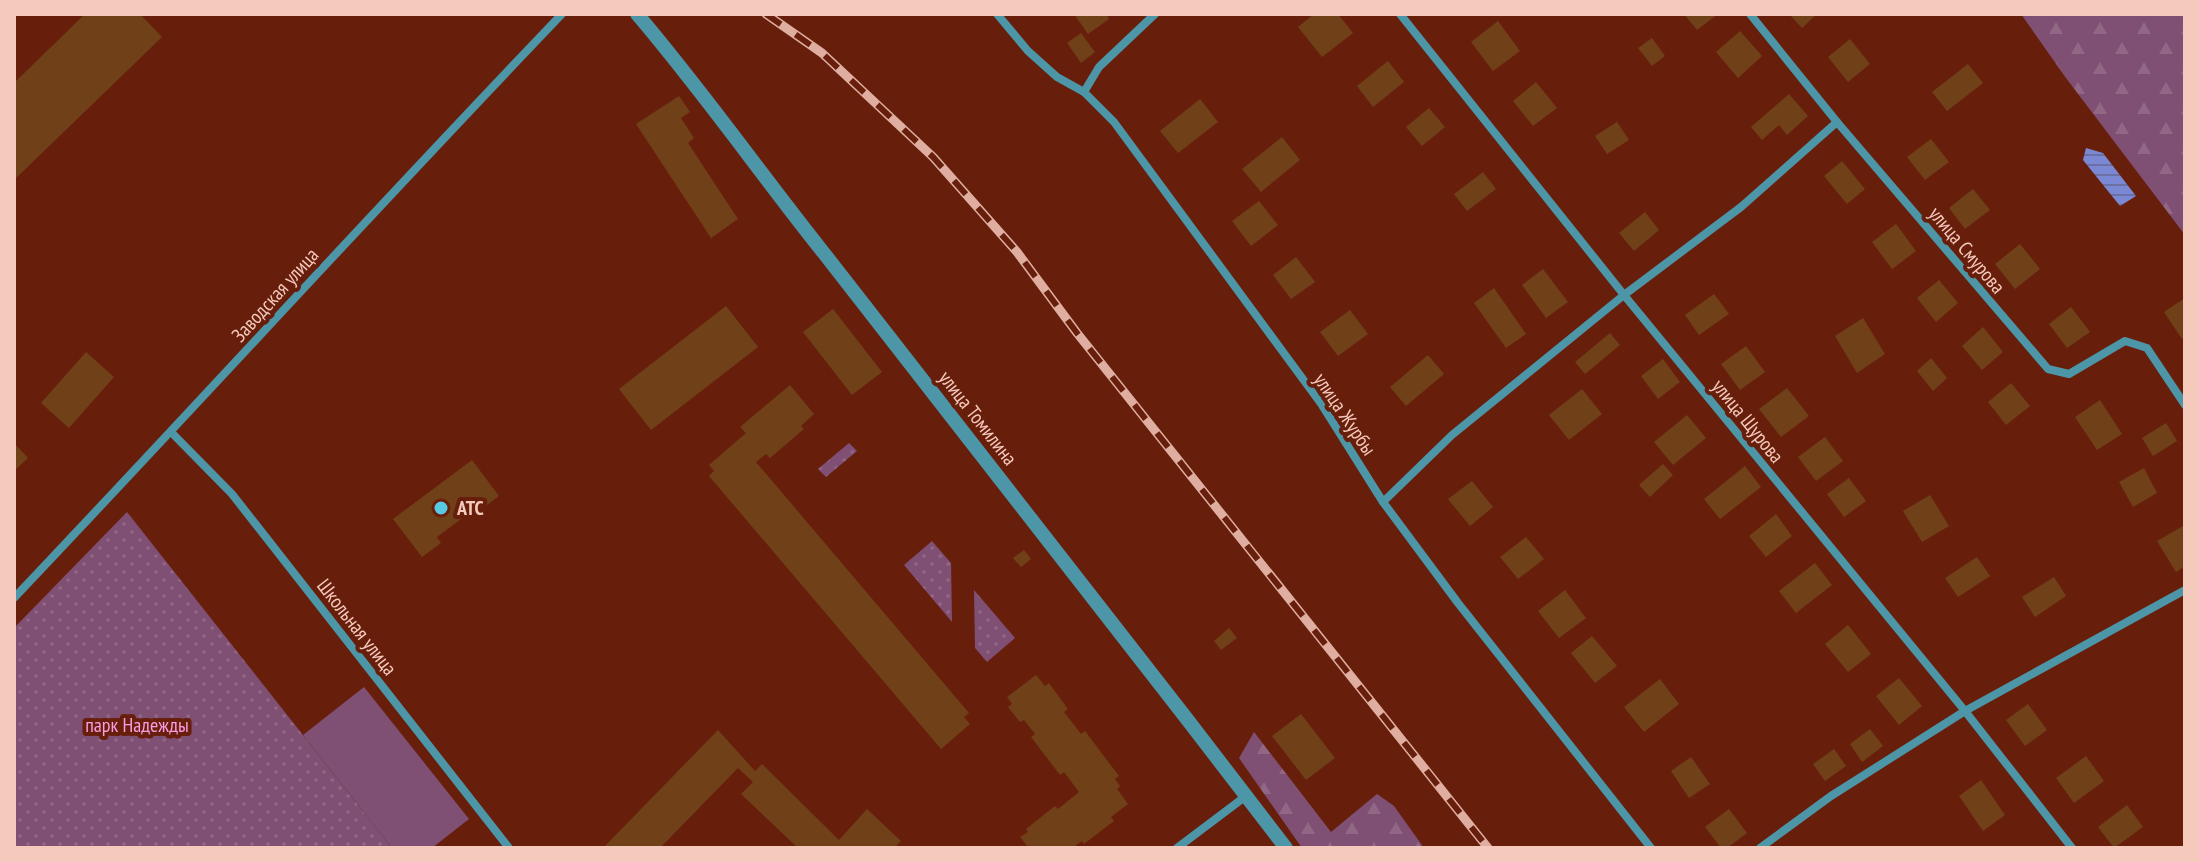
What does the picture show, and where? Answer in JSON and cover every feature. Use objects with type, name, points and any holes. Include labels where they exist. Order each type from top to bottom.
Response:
[{"type":"street","name":"Заводская улица","points":[[14,598],[365,220],[562,14]]},
{"type":"street","name":"улица Томилина","points":[[637,14],[1286,848]]},
{"type":"street","name":"улица Журбы","points":[[997,14],[1028,51],[1057,77],[1084,92],[1114,122],[1303,380],[1383,502],[1458,603],[1651,848]]},
{"type":"street","points":[[1084,92],[1099,67],[1155,14]]},
{"type":"street","name":"улица Щурова","points":[[1400,14],[1624,295],[1965,711],[2072,848]]},
{"type":"street","name":"улица Смурова","points":[[1750,14],[1837,122],[2048,369],[2069,374],[2125,341],[2147,348],[2185,405]]},
{"type":"street","points":[[1383,502],[1452,435],[1624,295],[1741,207],[1837,122]]},
{"type":"street","name":"Школьная улица","points":[[171,432],[232,494],[509,848]]},
{"type":"street","points":[[1760,848],[1831,796],[1965,711],[2185,590]]},
{"type":"street","points":[[1177,848],[1246,796]]},
{"type":"green space","points":[[2021,14],[2185,14],[2185,235],[2066,78]]},
{"type":"green space","points":[[849,443],[857,451],[826,477],[818,469]]},
{"type":"green space","name":"парк Надежды","points":[[127,512],[392,848],[14,848],[14,628]]},
{"type":"green space","points":[[932,541],[951,563],[952,622],[904,565]]},
{"type":"green space","points":[[974,590],[1015,638],[987,662],[975,648]]},
{"type":"green space","points":[[364,687],[469,819],[432,848],[392,848],[303,735]]},
{"type":"green space","points":[[1254,732],[1331,832],[1377,794],[1394,806],[1424,848],[1302,848],[1239,758]]},
{"type":"water","points":[[2086,148],[2103,153],[2136,196],[2120,206],[2083,160]]},
{"type":"building","points":[[85,14],[140,14],[162,37],[14,180],[14,83]]},
{"type":"building","points":[[1074,14],[1106,14],[1109,19],[1088,34]]},
{"type":"building","points":[[1314,14],[1338,14],[1353,33],[1322,57],[1298,27]]},
{"type":"building","points":[[1684,14],[1718,14],[1697,30]]},
{"type":"building","points":[[1789,14],[1817,14],[1802,28]]},
{"type":"building","points":[[1498,21],[1520,51],[1493,71],[1471,42]]},
{"type":"building","points":[[1740,31],[1762,56],[1738,78],[1716,52]]},
{"type":"building","points":[[1081,33],[1095,52],[1081,63],[1067,43]]},
{"type":"building","points":[[1652,38],[1665,56],[1652,66],[1638,48]]},
{"type":"building","points":[[1850,39],[1870,64],[1848,82],[1828,57]]},
{"type":"building","points":[[1388,61],[1404,82],[1373,107],[1357,86]]},
{"type":"building","points":[[1968,64],[1983,83],[1947,111],[1932,92]]},
{"type":"building","points":[[1536,82],[1557,108],[1533,126],[1513,101]]},
{"type":"building","points":[[1789,94],[1808,116],[1787,135],[1779,125],[1762,140],[1751,127]]},
{"type":"building","points":[[679,96],[690,112],[681,118],[694,138],[688,143],[738,219],[711,238],[636,124]]},
{"type":"building","points":[[1200,99],[1218,122],[1178,153],[1160,131]]},
{"type":"building","points":[[1429,108],[1445,127],[1422,146],[1406,127]]},
{"type":"building","points":[[1617,122],[1629,140],[1607,154],[1595,136]]},
{"type":"building","points":[[1282,137],[1300,160],[1261,192],[1242,169]]},
{"type":"building","points":[[1931,139],[1949,162],[1925,180],[1907,157]]},
{"type":"building","points":[[1842,161],[1865,189],[1847,204],[1824,176]]},
{"type":"building","points":[[1483,172],[1496,189],[1467,211],[1454,194]]},
{"type":"building","points":[[1973,189],[1990,210],[1965,229],[1949,208]]},
{"type":"building","points":[[1259,201],[1278,225],[1251,246],[1232,221]]},
{"type":"building","points":[[1645,212],[1659,230],[1634,251],[1619,233]]},
{"type":"building","points":[[1896,224],[1916,251],[1892,269],[1872,242]]},
{"type":"building","points":[[2020,244],[2040,269],[2015,289],[1995,264]]},
{"type":"building","points":[[1296,257],[1315,282],[1291,299],[1273,275]]},
{"type":"building","points":[[1543,269],[1568,302],[1546,318],[1522,285]]},
{"type":"building","points":[[1939,280],[1958,303],[1936,322],[1917,298]]},
{"type":"building","points":[[1494,288],[1526,334],[1506,348],[1474,303]]},
{"type":"building","points":[[1714,294],[1729,314],[1699,335],[1685,315]]},
{"type":"building","points":[[2185,298],[2185,337],[2182,339],[2164,312]]},
{"type":"building","points":[[726,306],[758,347],[651,430],[619,389]]},
{"type":"building","points":[[2071,307],[2090,332],[2067,348],[2049,324]]},
{"type":"building","points":[[833,309],[882,372],[852,395],[803,332]]},
{"type":"building","points":[[1350,310],[1368,334],[1338,356],[1320,332]]},
{"type":"building","points":[[1863,318],[1885,354],[1857,373],[1835,336]]},
{"type":"building","points":[[1983,327],[2003,352],[1982,370],[1962,346]]},
{"type":"building","points":[[1610,333],[1620,345],[1585,374],[1575,362]]},
{"type":"building","points":[[1746,346],[1765,372],[1740,390],[1721,364]]},
{"type":"building","points":[[86,352],[114,377],[69,428],[41,403]]},
{"type":"building","points":[[1428,355],[1444,374],[1406,406],[1390,387]]},
{"type":"building","points":[[1931,358],[1947,378],[1933,391],[1917,371]]},
{"type":"building","points":[[1663,359],[1680,382],[1658,399],[1641,376]]},
{"type":"building","points":[[2011,383],[2030,406],[2006,425],[1988,402]]},
{"type":"building","points":[[790,385],[814,414],[801,426],[804,429],[770,458],[766,454],[756,462],[969,713],[964,717],[970,724],[941,749],[709,476],[714,471],[709,465],[746,433],[740,427]]},
{"type":"building","points":[[1787,388],[1809,416],[1781,437],[1759,409]]},
{"type":"building","points":[[1582,389],[1602,414],[1569,440],[1549,415]]},
{"type":"building","points":[[2100,400],[2122,434],[2097,450],[2075,417]]},
{"type":"building","points":[[1687,415],[1706,438],[1673,465],[1654,442]]},
{"type":"building","points":[[2166,423],[2177,441],[2153,456],[2142,438]]},
{"type":"building","points":[[1825,437],[1843,461],[1816,481],[1798,457]]},
{"type":"building","points":[[14,443],[28,458],[14,471]]},
{"type":"building","name":"АТС","points":[[472,460],[499,496],[480,510],[477,507],[437,537],[441,543],[422,557],[393,519]]},
{"type":"building","points":[[1663,464],[1673,475],[1650,497],[1639,485]]},
{"type":"building","points":[[1745,466],[1761,487],[1720,519],[1704,499]]},
{"type":"building","points":[[2144,468],[2157,493],[2133,507],[2119,482]]},
{"type":"building","points":[[1849,478],[1866,501],[1844,517],[1827,494]]},
{"type":"building","points":[[1472,481],[1493,507],[1470,526],[1448,499]]},
{"type":"building","points":[[1930,495],[1949,526],[1922,542],[1903,511]]},
{"type":"building","points":[[1776,514],[1792,536],[1766,557],[1749,536]]},
{"type":"building","points":[[2183,526],[2185,566],[2176,572],[2157,541]]},
{"type":"building","points":[[1526,537],[1544,559],[1518,579],[1500,557]]},
{"type":"building","points":[[1024,550],[1031,559],[1021,567],[1013,558]]},
{"type":"building","points":[[1977,557],[1990,576],[1958,597],[1945,578]]},
{"type":"building","points":[[1815,563],[1832,585],[1796,613],[1779,591]]},
{"type":"building","points":[[2054,577],[2066,596],[2035,617],[2022,597]]},
{"type":"building","points":[[1565,590],[1586,618],[1559,638],[1538,611]]},
{"type":"building","points":[[1848,625],[1871,654],[1848,672],[1825,644]]},
{"type":"building","points":[[1229,628],[1237,638],[1221,650],[1214,641]]},
{"type":"building","points":[[1592,636],[1617,666],[1595,683],[1571,653]]},
{"type":"building","points":[[1036,675],[1045,686],[1049,683],[1068,709],[1064,712],[1081,734],[1085,731],[1119,776],[1115,779],[1120,786],[1117,789],[1128,804],[1111,817],[1114,821],[1084,844],[1082,841],[1072,848],[1029,848],[1020,837],[1055,806],[1058,809],[1079,792],[1064,772],[1060,775],[1031,737],[1035,734],[1024,720],[1020,722],[1008,707],[1012,704],[1007,697]]},
{"type":"building","points":[[1899,678],[1922,706],[1899,725],[1876,696]]},
{"type":"building","points":[[1660,679],[1679,704],[1644,732],[1624,707]]},
{"type":"building","points":[[2028,704],[2047,730],[2025,746],[2006,720]]},
{"type":"building","points":[[1301,714],[1335,758],[1306,780],[1272,736]]},
{"type":"building","points":[[1870,729],[1883,746],[1862,762],[1850,744]]},
{"type":"building","points":[[718,730],[755,771],[762,764],[839,840],[867,809],[901,841],[894,848],[798,848],[741,794],[753,782],[738,768],[660,848],[603,848]]},
{"type":"building","points":[[1834,749],[1846,766],[1825,781],[1813,764]]},
{"type":"building","points":[[2086,756],[2104,781],[2074,803],[2056,778]]},
{"type":"building","points":[[1691,757],[1710,784],[1689,798],[1671,771]]},
{"type":"building","points":[[1981,780],[2005,815],[1983,831],[1959,796]]},
{"type":"building","points":[[2127,805],[2143,827],[2114,848],[2098,827]]},
{"type":"building","points":[[1729,809],[1747,833],[1727,848],[1721,848],[1705,827]]},
{"type":"railway","points":[[766,14],[822,53],[933,157],[1017,252],[1077,333],[1488,848]]},
{"type":"place","name":"АТС","points":[[441,508]]}]
